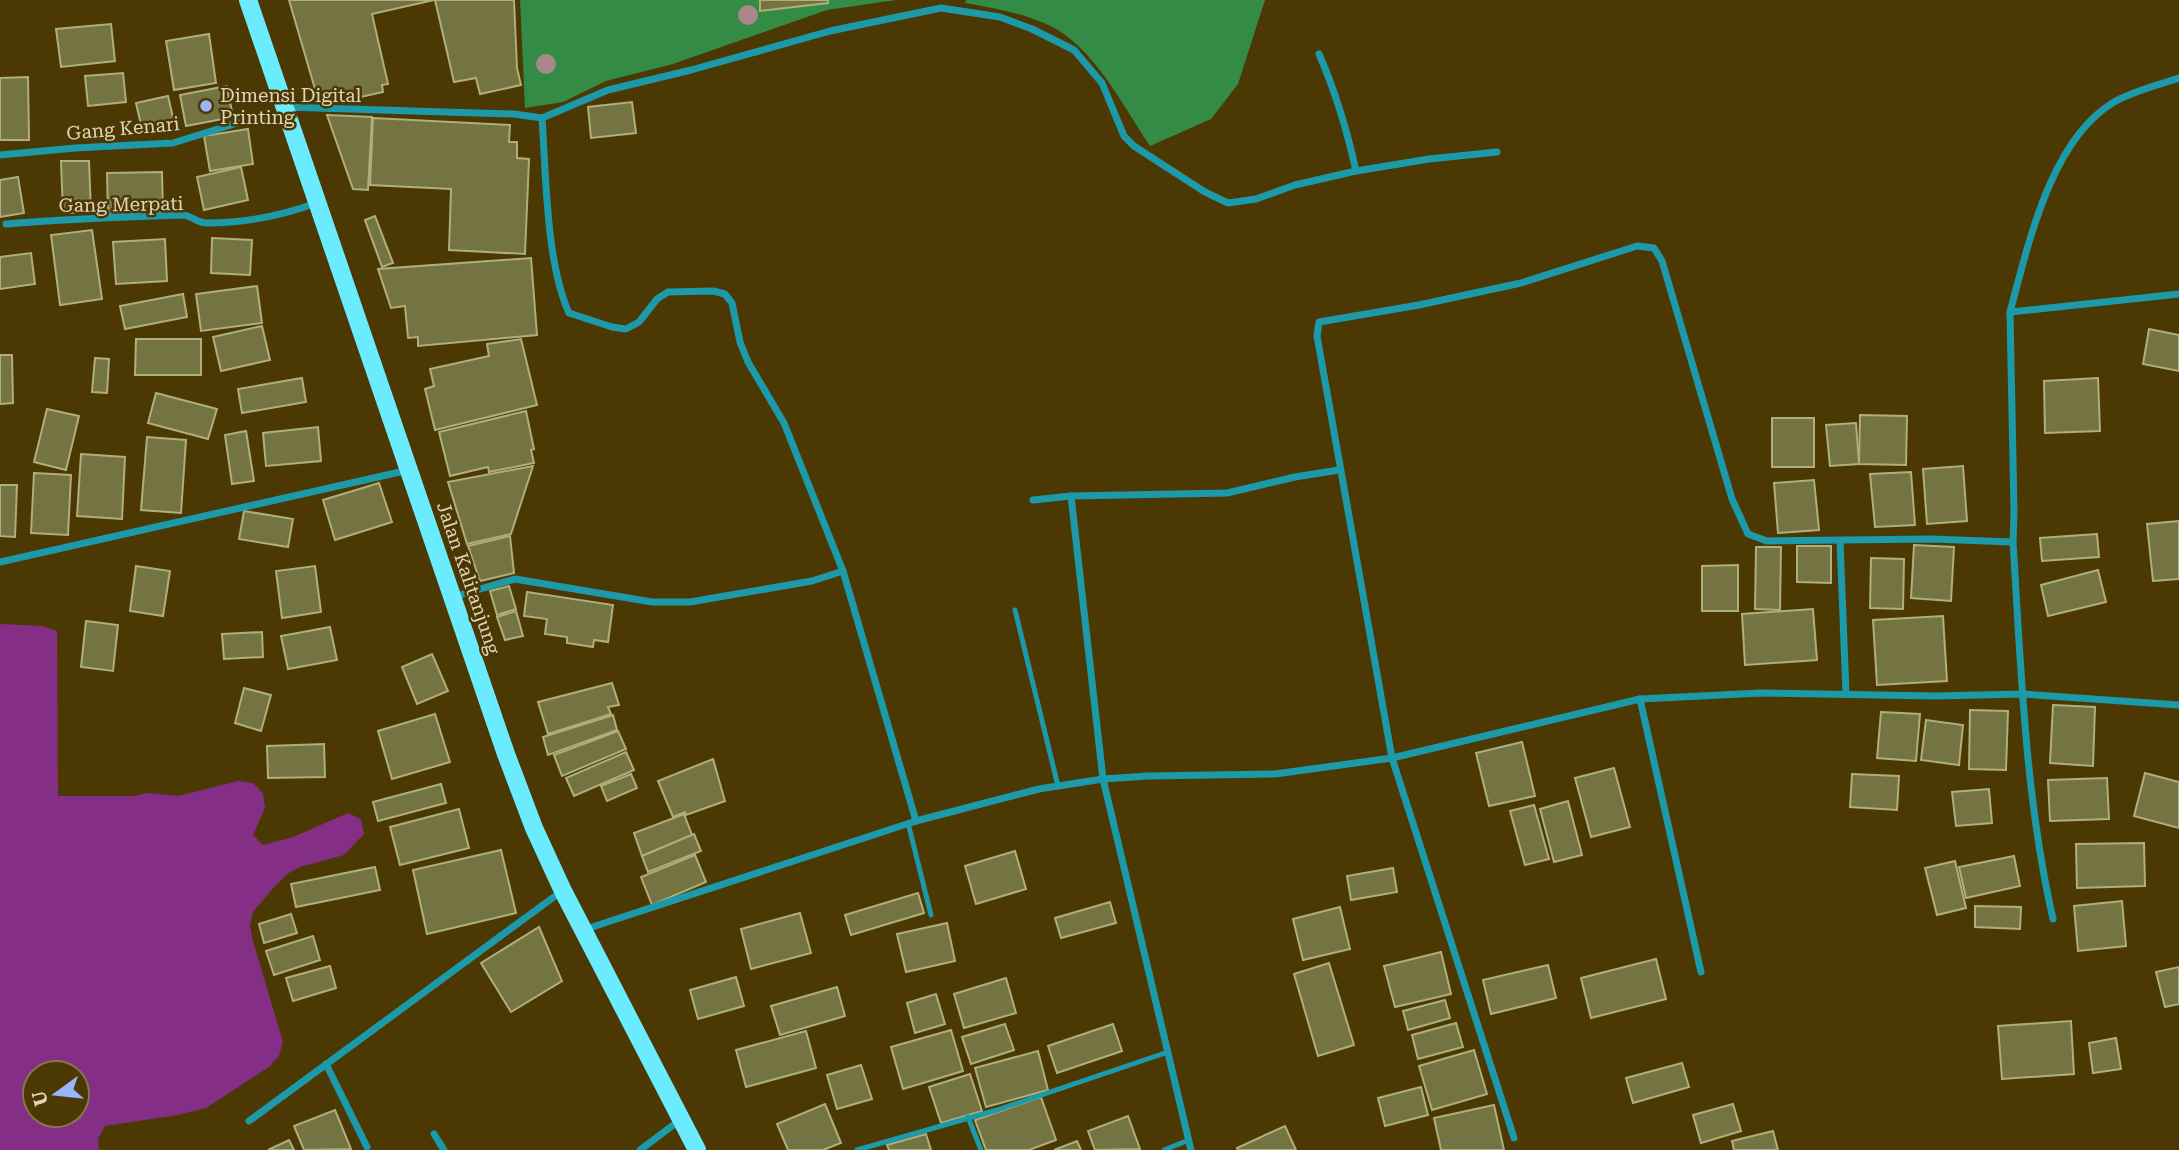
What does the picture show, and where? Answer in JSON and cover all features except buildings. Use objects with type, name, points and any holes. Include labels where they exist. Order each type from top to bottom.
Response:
[{"type":"main road","name":"Jalan Kalitanjung","points":[[248,0],[506,754],[534,828],[582,930],[697,1150]]},
{"type":"street","points":[[916,821],[843,571],[784,423],[748,362],[740,342],[732,303],[725,294],[713,291],[668,292],[657,299],[639,322],[626,329],[569,313],[562,297],[552,242],[542,118],[608,90],[830,32],[941,8],[1000,17],[1074,50],[1102,83],[1124,136],[1129,141],[1205,192],[1228,203],[1256,200],[1295,185],[1356,171],[1429,159],[1497,152]]},
{"type":"street","points":[[1319,54],[1334,88],[1356,171]]},
{"type":"street","points":[[2053,919],[2039,860],[2012,542],[2014,512],[2010,312],[2039,207],[2057,169],[2086,124],[2114,101],[2179,78]]},
{"type":"street","name":"Gang Kenari","points":[[0,155],[173,143],[237,123],[286,112],[514,114],[542,118]]},
{"type":"street","name":"Gang Merpati","points":[[6,224],[186,215],[204,223],[244,221],[288,214],[317,202]]},
{"type":"street","points":[[1514,1138],[1392,758],[1339,470],[1317,336],[1319,323],[1419,306],[1521,283],[1637,246],[1654,248],[1662,261],[1732,499],[1748,534],[1767,541],[1931,539],[2012,542]]},
{"type":"street","points":[[2010,312],[2179,294]]},
{"type":"street","points":[[0,562],[410,470]]},
{"type":"street","points":[[1033,500],[1072,496],[1227,493],[1339,470]]},
{"type":"street","points":[[1072,496],[1103,779],[1192,1150]]},
{"type":"street","points":[[1840,541],[1846,694]]},
{"type":"street","points":[[453,597],[515,579],[652,602],[690,602],[812,581],[843,571]]},
{"type":"street","points":[[582,930],[908,823],[1039,789],[1103,779],[1148,776],[1275,774],[1392,758],[1640,699],[1761,693],[2023,695],[2179,705]]},
{"type":"street","points":[[1640,699],[1702,972]]},
{"type":"street","points":[[248,1121],[563,891]]},
{"type":"street","points":[[326,1064],[368,1147]]},
{"type":"street","points":[[640,1150],[681,1119]]},
{"type":"street","points":[[434,1133],[444,1150]]},
{"type":"lane","points":[[1015,610],[1058,786]]},
{"type":"lane","points":[[908,823],[931,915]]},
{"type":"lane","points":[[857,1150],[968,1118],[1168,1052]]},
{"type":"lane","points":[[968,1118],[981,1150]]},
{"type":"lane","points":[[1164,1150],[1189,1140]]},
{"type":"shaded area","points":[[520,0],[896,0],[827,10],[673,64],[606,81],[563,102],[525,108]]},
{"type":"shaded area","points":[[966,0],[1265,0],[1238,84],[1211,119],[1150,146],[1103,74],[1068,37],[1032,19],[965,3]]},
{"type":"shaded area","points":[[0,624],[42,626],[57,631],[58,796],[134,796],[148,793],[178,796],[238,781],[253,783],[263,793],[265,808],[253,835],[263,845],[293,837],[348,813],[361,819],[364,834],[344,855],[300,867],[287,874],[253,912],[250,926],[253,941],[283,1042],[279,1056],[269,1067],[206,1108],[105,1126],[98,1139],[99,1150],[0,1150]]},
{"type":"place","name":"Dimensi Digital Printing","points":[[206,106]]}]
